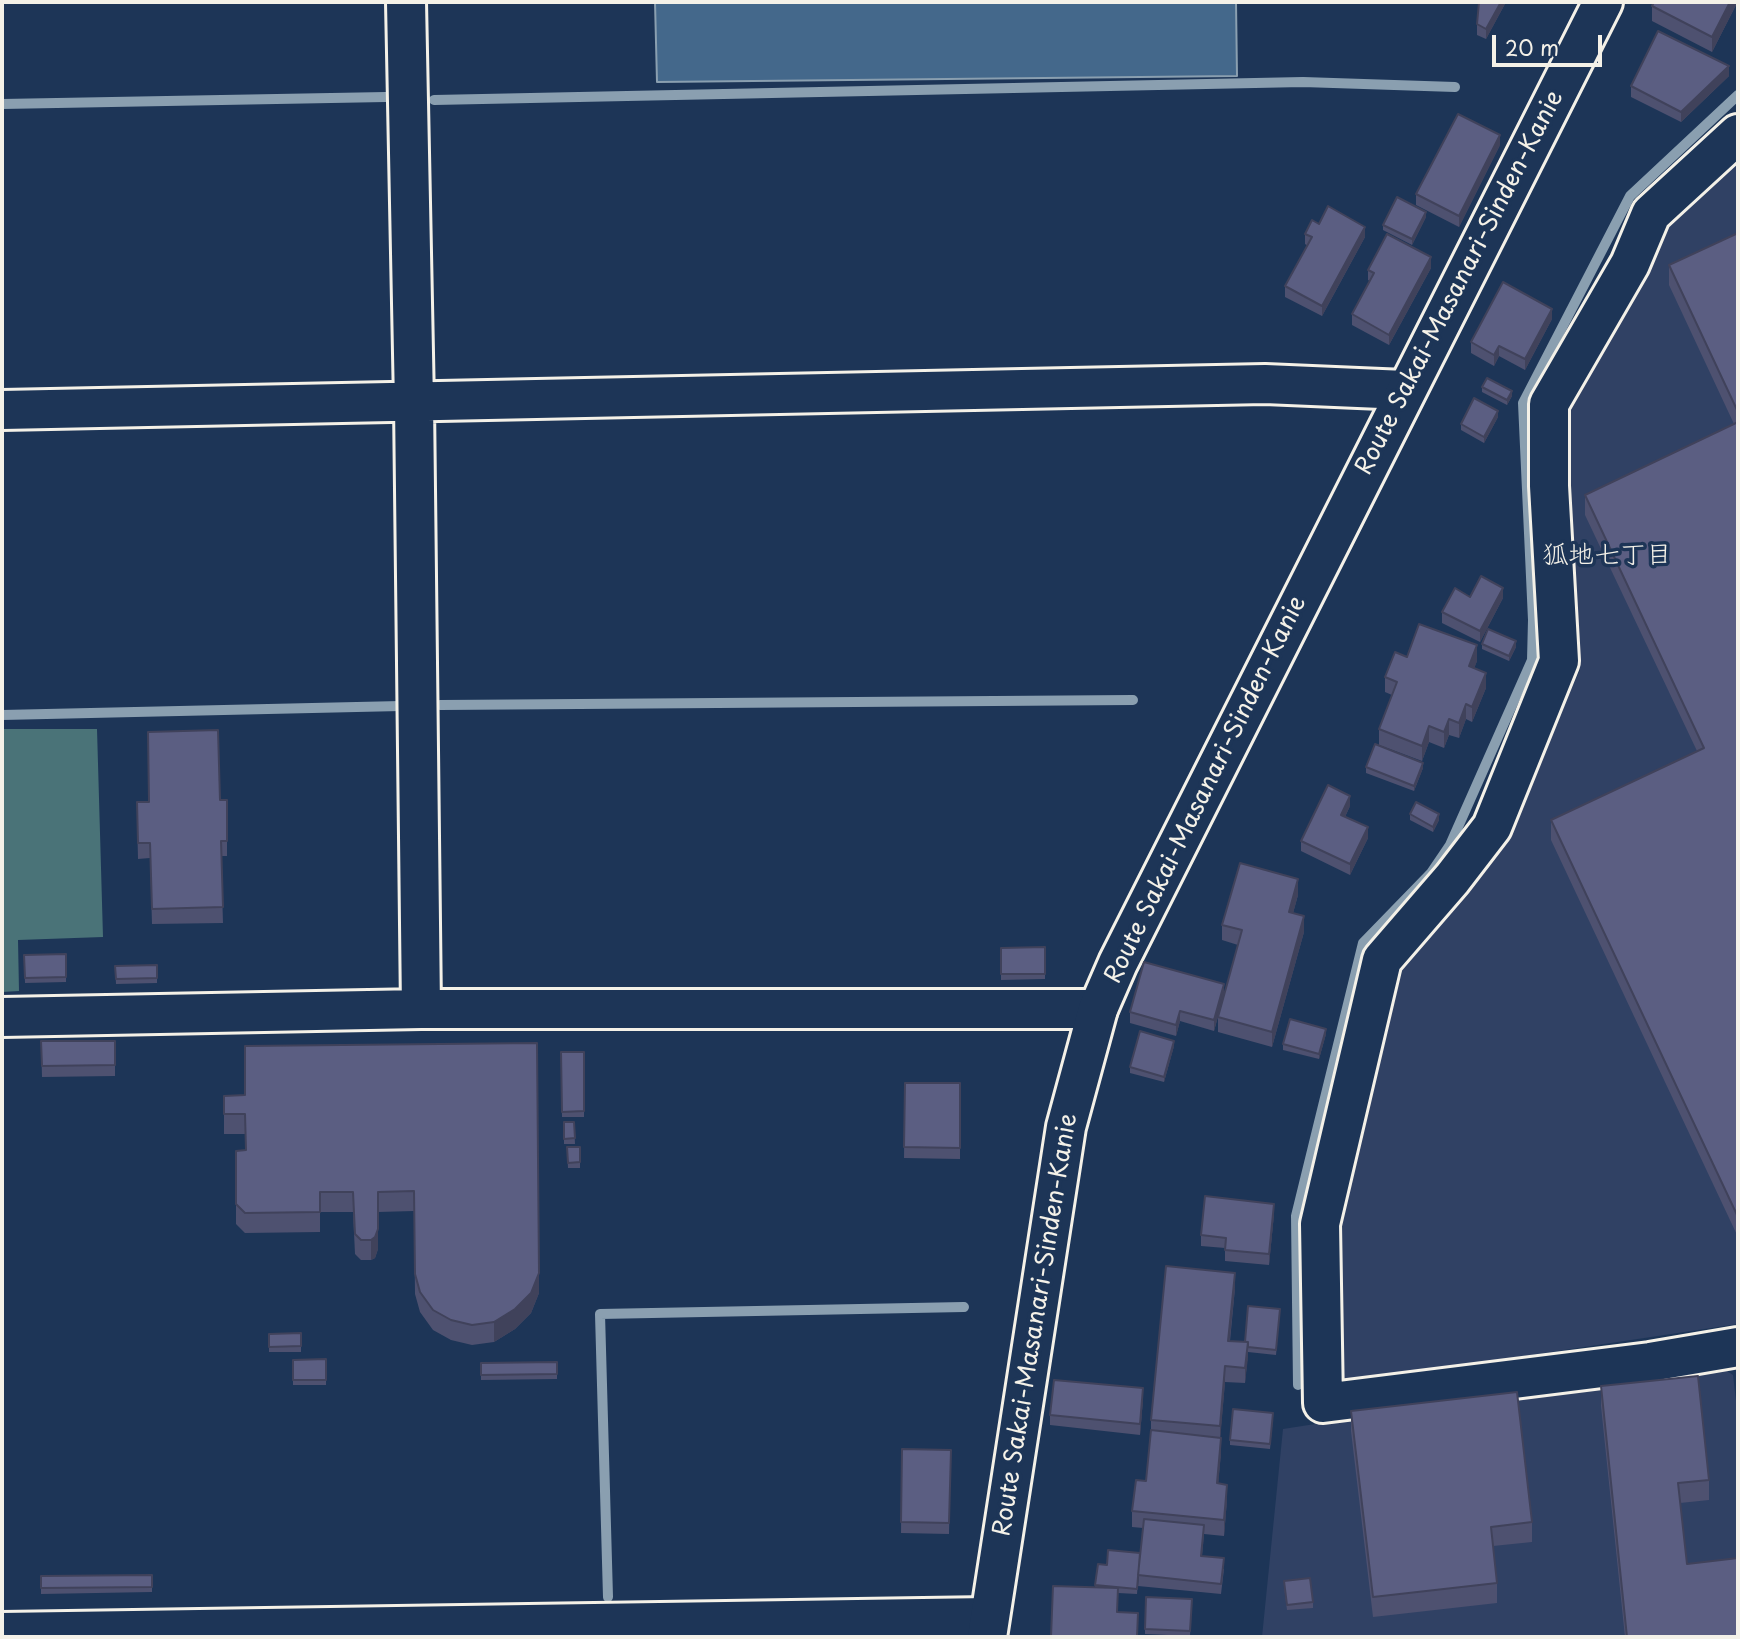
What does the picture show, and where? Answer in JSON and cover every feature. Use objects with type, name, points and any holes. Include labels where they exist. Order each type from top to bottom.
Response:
[{"type":"street","points":[[406,2],[421,1009]]},
{"type":"street","name":"Route Sakai-Masanari-Sinden-Kanie","points":[[988,1627],[1066,1127],[1098,1009],[1124,951],[1405,390],[1603,2]]},
{"type":"street","points":[[1738,134],[1651,214],[1630,264],[1549,404],[1549,486],[1559,662],[1492,827],[1452,879],[1382,960],[1320,1224],[1323,1403],[1650,1362],[1738,1347]]},
{"type":"street","points":[[2,410],[1265,384],[1405,390]]},
{"type":"street","points":[[2,1017],[421,1009],[1098,1009]]},
{"type":"street","points":[[2,1632],[988,1627]]},
{"type":"shaded area","points":[[655,2],[1236,2],[1237,76],[657,82]]},
{"type":"shaded area","points":[[1738,157],[1738,1324],[1350,1382],[1337,1374],[1334,1218],[1403,968],[1512,819],[1580,670],[1560,411],[1661,230]]},
{"type":"shaded area","points":[[1714,1362],[1733,1375],[1738,1418],[1738,1637],[1262,1637],[1283,1429]]},
{"type":"green space","points":[[2,729],[97,729],[103,937],[18,940],[19,991],[2,992]]},
{"type":"building","points":[[1479,2],[1501,2],[1486,29],[1477,24]]},
{"type":"building","points":[[1654,2],[1730,2],[1712,37],[1652,6]]},
{"type":"building","points":[[1658,31],[1729,66],[1681,112],[1631,86]]},
{"type":"building","points":[[1458,114],[1500,135],[1459,216],[1416,194]]},
{"type":"building","points":[[1397,197],[1426,212],[1412,239],[1383,225]]},
{"type":"building","points":[[1328,206],[1365,227],[1322,306],[1285,286],[1312,237],[1305,234],[1312,220],[1319,224]]},
{"type":"building","points":[[1738,233],[1738,412],[1669,265]]},
{"type":"building","points":[[1387,234],[1431,257],[1389,335],[1352,314],[1374,273],[1368,270]]},
{"type":"building","points":[[1503,282],[1552,309],[1525,359],[1499,346],[1494,355],[1471,342]]},
{"type":"building","points":[[1487,378],[1512,391],[1507,400],[1482,387]]},
{"type":"building","points":[[1474,398],[1498,411],[1484,437],[1461,424]]},
{"type":"building","points":[[1738,422],[1738,1217],[1551,820],[1704,748],[1585,495]]},
{"type":"building","points":[[1481,576],[1503,588],[1480,631],[1442,612],[1455,588],[1470,597]]},
{"type":"building","points":[[1419,624],[1477,645],[1469,666],[1486,673],[1472,707],[1466,704],[1459,723],[1449,719],[1444,732],[1429,726],[1422,746],[1379,729],[1397,682],[1385,677],[1395,652],[1407,657]]},
{"type":"building","points":[[1488,629],[1516,641],[1509,656],[1482,644]]},
{"type":"building","points":[[218,730],[220,800],[227,800],[227,841],[221,841],[223,907],[152,909],[150,843],[138,843],[137,802],[149,802],[148,732]]},
{"type":"building","points":[[1375,744],[1423,763],[1414,786],[1366,767]]},
{"type":"building","points":[[1328,785],[1350,796],[1341,815],[1368,827],[1350,864],[1301,841]]},
{"type":"building","points":[[1416,802],[1439,814],[1433,827],[1410,814]]},
{"type":"building","points":[[1240,863],[1298,879],[1289,912],[1304,916],[1272,1032],[1218,1017],[1242,930],[1222,925]]},
{"type":"building","points":[[1045,947],[1045,974],[1001,974],[1001,948]]},
{"type":"building","points":[[66,954],[66,977],[25,978],[24,955]]},
{"type":"building","points":[[1144,962],[1224,984],[1214,1020],[1180,1011],[1176,1025],[1130,1012]]},
{"type":"building","points":[[157,965],[157,978],[116,979],[115,966]]},
{"type":"building","points":[[1290,1019],[1326,1029],[1319,1054],[1283,1044]]},
{"type":"building","points":[[1140,1031],[1174,1041],[1164,1077],[1130,1067]]},
{"type":"building","points":[[41,1041],[115,1041],[115,1065],[42,1066]]},
{"type":"building","points":[[537,1043],[539,1273],[531,1293],[515,1309],[494,1322],[472,1325],[451,1320],[433,1310],[420,1292],[415,1274],[414,1191],[378,1192],[378,1229],[371,1240],[361,1240],[355,1234],[353,1192],[320,1192],[320,1212],[245,1213],[236,1204],[236,1151],[246,1150],[245,1114],[224,1114],[224,1096],[245,1095],[245,1046]]},
{"type":"building","points":[[561,1052],[584,1052],[584,1111],[562,1112]]},
{"type":"building","points":[[905,1083],[960,1083],[960,1148],[904,1147]]},
{"type":"building","points":[[564,1122],[574,1122],[575,1138],[564,1139]]},
{"type":"building","points":[[567,1147],[580,1147],[580,1162],[568,1163]]},
{"type":"building","points":[[1205,1196],[1274,1204],[1269,1254],[1225,1250],[1226,1238],[1201,1235]]},
{"type":"building","points":[[1166,1266],[1235,1273],[1228,1341],[1248,1342],[1245,1368],[1225,1366],[1220,1426],[1151,1420]]},
{"type":"building","points":[[1248,1306],[1280,1309],[1276,1350],[1248,1347],[1248,1342],[1245,1342]]},
{"type":"building","points":[[301,1333],[301,1346],[269,1347],[269,1334]]},
{"type":"building","points":[[326,1359],[326,1380],[293,1380],[293,1360]]},
{"type":"building","points":[[557,1362],[557,1374],[481,1375],[481,1363]]},
{"type":"building","points":[[1698,1376],[1709,1480],[1678,1483],[1687,1564],[1738,1558],[1738,1637],[1627,1637],[1601,1386]]},
{"type":"building","points":[[1054,1380],[1143,1388],[1140,1424],[1050,1415]]},
{"type":"building","points":[[1517,1392],[1532,1522],[1491,1527],[1497,1583],[1373,1597],[1351,1411]]},
{"type":"building","points":[[1233,1409],[1273,1413],[1270,1444],[1230,1440]]},
{"type":"building","points":[[1151,1430],[1221,1438],[1217,1483],[1227,1485],[1224,1520],[1132,1511],[1136,1480],[1146,1481]]},
{"type":"building","points":[[902,1449],[951,1450],[949,1523],[901,1522]]},
{"type":"building","points":[[1144,1519],[1204,1525],[1201,1556],[1224,1558],[1221,1584],[1138,1575]]},
{"type":"building","points":[[1108,1550],[1140,1553],[1137,1589],[1095,1585],[1098,1564],[1107,1565]]},
{"type":"building","points":[[152,1575],[152,1587],[41,1588],[41,1576]]},
{"type":"building","points":[[1310,1578],[1313,1602],[1287,1605],[1284,1581]]},
{"type":"building","points":[[1053,1586],[1118,1588],[1117,1612],[1138,1613],[1137,1637],[1051,1637]]},
{"type":"building","points":[[1146,1597],[1192,1599],[1190,1631],[1145,1629]]},
{"type":"waterway","points":[[434,100],[1303,82],[1455,87]]},
{"type":"waterway","points":[[1298,1385],[1296,1216],[1363,943],[1431,873],[1450,845],[1532,660],[1533,620],[1523,403],[1630,196],[1738,95]]},
{"type":"waterway","points":[[2,104],[386,97]]},
{"type":"waterway","points":[[440,705],[1133,700]]},
{"type":"waterway","points":[[2,715],[401,706]]},
{"type":"waterway","points":[[608,1597],[600,1314],[964,1307]]},
{"type":"district","name":"狐地七丁目","points":[[1607,556]]}]
